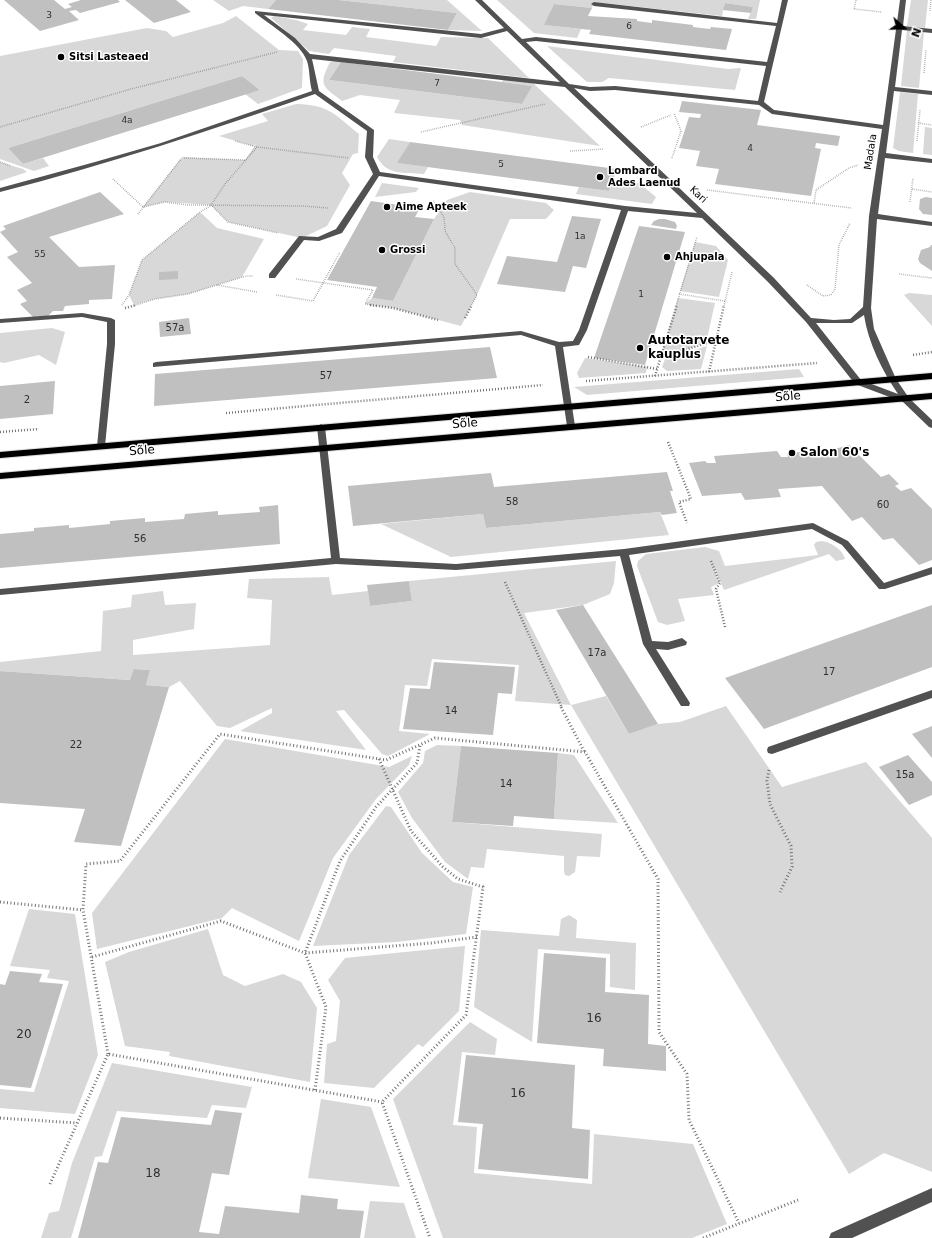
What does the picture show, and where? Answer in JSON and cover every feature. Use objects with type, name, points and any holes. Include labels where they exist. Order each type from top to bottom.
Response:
[{"type":"main road","name":"Sõle","points":[[0,455],[932,376]]},
{"type":"main road","name":"Sõle","points":[[0,476],[571,426],[906,400],[932,396]]},
{"type":"street","name":"Kari","points":[[478,0],[705,216],[809,320],[858,382]]},
{"type":"street","points":[[761,103],[785,0]]},
{"type":"street","name":"Madala","points":[[903,0],[873,216],[867,308],[870,329],[892,379],[906,400]]},
{"type":"street","points":[[594,4],[779,25]]},
{"type":"street","points":[[377,174],[369,157],[371,130],[316,92],[312,81],[310,60],[301,48],[257,12],[444,34],[481,36],[509,29]]},
{"type":"street","points":[[900,28],[932,31]]},
{"type":"street","points":[[521,41],[536,39],[769,64]]},
{"type":"street","points":[[307,56],[590,89],[615,88],[680,93],[761,103],[772,112],[886,127]]},
{"type":"street","points":[[891,88],[932,93]]},
{"type":"street","points":[[0,190],[98,164],[163,144],[316,92]]},
{"type":"street","points":[[881,155],[932,161]]},
{"type":"street","points":[[377,174],[625,208],[705,216]]},
{"type":"street","points":[[272,276],[302,238],[319,239],[338,231],[377,174]]},
{"type":"street","points":[[156,365],[521,333],[560,349],[576,343],[583,330],[625,208]]},
{"type":"street","points":[[873,216],[932,224]]},
{"type":"street","points":[[809,320],[834,322],[852,320],[867,308]]},
{"type":"street","points":[[0,321],[82,314],[111,320],[111,344],[101,446]]},
{"type":"street","points":[[560,349],[567,407],[571,426]]},
{"type":"street","points":[[858,382],[906,400],[932,425]]},
{"type":"street","points":[[321,427],[336,561]]},
{"type":"street","points":[[0,592],[336,561],[456,567],[496,564],[624,552],[813,526],[845,543],[882,587],[932,570]]},
{"type":"street","points":[[624,552],[648,644],[685,703]]},
{"type":"street","points":[[648,644],[668,646],[682,642]]},
{"type":"street","points":[[772,750],[932,694]]},
{"type":"street","points":[[836,1238],[932,1195]]},
{"type":"path","points":[[856,0],[854,9],[882,12]]},
{"type":"path","points":[[880,19],[882,6]]},
{"type":"path","points":[[0,127],[131,89],[273,53],[301,48]]},
{"type":"path","points":[[671,162],[681,131],[673,114],[680,93]]},
{"type":"path","points":[[421,132],[545,104]]},
{"type":"path","points":[[635,129],[673,114]]},
{"type":"path","points":[[918,123],[932,125]]},
{"type":"path","points":[[814,203],[816,190],[849,168],[858,165],[864,124]]},
{"type":"path","points":[[253,146],[356,159],[369,157]]},
{"type":"path","points":[[111,320],[129,295],[142,260],[200,212],[211,205],[225,184],[257,147]]},
{"type":"path","points":[[570,151],[588,152],[604,148]]},
{"type":"path","points":[[138,214],[182,158],[246,160]]},
{"type":"path","points":[[98,164],[143,208]]},
{"type":"path","points":[[433,182],[432,200],[444,217],[445,231],[454,248],[455,264],[477,295],[464,320]]},
{"type":"path","points":[[912,189],[932,192]]},
{"type":"path","points":[[702,190],[851,208]]},
{"type":"path","points":[[143,208],[165,202],[211,205],[303,206],[352,210]]},
{"type":"path","points":[[823,296],[831,295],[835,288],[839,245],[850,223],[852,202]]},
{"type":"path","points":[[211,205],[228,222],[302,238]]},
{"type":"path","points":[[655,376],[700,227],[684,214]]},
{"type":"path","points":[[709,372],[733,267]]},
{"type":"path","points":[[900,274],[932,278]]},
{"type":"path","points":[[118,310],[155,299],[188,294],[246,276],[272,276]]},
{"type":"path","points":[[324,282],[373,290],[365,304]]},
{"type":"path","points":[[680,294],[725,301]]},
{"type":"path","points":[[660,358],[716,340]]},
{"type":"path","points":[[560,349],[657,368]]},
{"type":"path","points":[[909,356],[932,352]]},
{"type":"path","points":[[220,414],[564,383],[818,363]]},
{"type":"path","points":[[0,432],[39,429]]},
{"type":"path","points":[[668,442],[691,499],[679,502],[690,529]]},
{"type":"path","points":[[496,564],[563,711],[658,879],[659,1032],[688,1074],[689,1120],[739,1223]]},
{"type":"path","points":[[716,589],[726,628]]},
{"type":"path","points":[[50,1184],[108,1054],[83,910],[86,864],[120,860],[220,734],[386,760],[435,738],[585,752]]},
{"type":"path","points":[[315,1090],[326,1007],[305,953],[340,861],[376,807],[417,764],[420,745]]},
{"type":"path","points":[[772,750],[767,781],[770,804],[790,846],[792,867],[780,892]]},
{"type":"path","points":[[379,759],[411,831],[443,868],[458,879],[484,887],[466,1015],[382,1102]]},
{"type":"path","points":[[0,902],[83,910]]},
{"type":"path","points":[[92,957],[221,920],[305,953],[432,943],[477,937]]},
{"type":"path","points":[[108,1054],[382,1102]]},
{"type":"path","points":[[382,1102],[430,1238]]},
{"type":"path","points":[[0,1118],[77,1123]]},
{"type":"path","points":[[703,1238],[798,1200]]},
{"type":"shaded area","points":[[213,0],[276,0],[268,9],[243,6],[229,11]]},
{"type":"shaded area","points":[[339,0],[447,0],[482,31],[448,30],[457,13]]},
{"type":"shaded area","points":[[497,0],[760,0],[756,19],[748,19],[753,7],[725,3],[722,16],[594,2],[592,8],[554,4],[545,25],[581,29],[577,38],[534,33]]},
{"type":"shaded area","points":[[911,0],[928,0],[925,28],[907,26]]},
{"type":"shaded area","points":[[236,16],[279,50],[298,51],[303,59],[302,88],[258,104],[245,94],[260,90],[242,76],[8,148],[23,164],[43,158],[49,166],[34,171],[0,159],[0,56],[147,28],[166,31],[173,37],[223,23]]},
{"type":"shaded area","points":[[274,16],[308,24],[303,30],[346,35],[352,27],[370,29],[366,37],[436,46],[441,37],[488,38],[529,78],[393,62],[396,56],[334,48],[329,54],[309,51],[271,18]]},
{"type":"shaded area","points":[[907,30],[924,32],[919,88],[901,86]]},
{"type":"shaded area","points":[[547,46],[728,69],[741,68],[735,90],[609,78],[602,82],[587,82]]},
{"type":"shaded area","points":[[330,62],[341,62],[329,80],[522,104],[531,86],[502,82],[503,79],[533,83],[600,146],[462,125],[460,120],[394,113],[400,100],[360,95],[342,101],[330,92],[324,85],[324,76]]},
{"type":"shaded area","points":[[900,92],[918,94],[913,153],[899,151],[893,148]]},
{"type":"shaded area","points":[[296,104],[317,106],[331,112],[359,134],[358,153],[353,154],[342,173],[350,185],[327,226],[302,238],[228,222],[211,205],[165,202],[143,207],[182,157],[245,160],[256,144],[253,146],[219,136],[268,121],[262,114]]},
{"type":"shaded area","points":[[925,127],[932,128],[932,155],[923,154]]},
{"type":"shaded area","points":[[389,139],[410,142],[398,163],[428,167],[424,174],[397,172],[381,163],[377,157]]},
{"type":"shaded area","points":[[0,162],[23,169],[27,172],[0,181]]},
{"type":"shaded area","points":[[613,180],[639,183],[656,197],[652,204],[576,194],[579,187],[609,191]]},
{"type":"shaded area","points":[[382,183],[419,188],[416,192],[375,197]]},
{"type":"shaded area","points":[[470,192],[546,203],[554,210],[546,219],[510,219],[477,295],[461,326],[393,308],[365,304],[372,298],[393,301],[434,219],[447,200]]},
{"type":"shaded area","points":[[200,212],[217,228],[264,239],[242,277],[188,294],[155,299],[134,305],[129,295],[142,260]]},
{"type":"shaded area","points":[[695,242],[716,246],[728,260],[719,297],[680,291]]},
{"type":"shaded area","points":[[909,293],[932,295],[932,326],[904,295]]},
{"type":"shaded area","points":[[678,298],[715,303],[706,343],[660,358]]},
{"type":"shaded area","points":[[52,328],[65,332],[56,365],[39,355],[4,363],[0,362],[0,333]]},
{"type":"shaded area","points":[[707,346],[701,369],[667,371],[662,367],[665,359]]},
{"type":"shaded area","points":[[585,358],[647,367],[646,373],[579,378],[577,373]]},
{"type":"shaded area","points":[[799,369],[804,377],[587,395],[574,387]]},
{"type":"shaded area","points":[[660,512],[669,535],[451,557],[381,524],[483,514],[486,528]]},
{"type":"shaded area","points":[[822,541],[836,547],[845,559],[836,561],[829,554],[724,590],[710,559],[720,583],[711,587],[714,595],[678,599],[685,621],[667,625],[658,622],[637,566],[638,561],[646,554],[705,547],[719,551],[725,566],[818,555],[814,545],[816,542]]},
{"type":"shaded area","points":[[616,561],[614,583],[610,594],[583,605],[524,613],[571,705],[515,701],[519,665],[432,659],[427,686],[405,685],[399,731],[430,734],[388,756],[382,754],[344,710],[336,711],[366,750],[240,731],[272,713],[272,708],[230,728],[217,726],[180,681],[169,687],[146,685],[150,670],[135,669],[130,680],[0,671],[0,662],[101,651],[103,611],[131,607],[132,595],[163,591],[165,605],[196,603],[194,629],[133,640],[133,655],[270,645],[272,600],[247,598],[249,579],[329,577],[332,595],[368,591],[370,606],[412,601],[409,581]]},
{"type":"shaded area","points":[[606,696],[629,734],[658,724],[680,722],[726,706],[782,787],[866,762],[932,838],[932,1172],[884,1153],[849,1174],[571,705]]},
{"type":"shaded area","points":[[225,739],[389,767],[412,756],[409,765],[376,799],[333,858],[299,941],[232,908],[222,918],[97,949],[92,913]]},
{"type":"shaded area","points":[[437,745],[461,746],[452,822],[602,834],[600,857],[577,856],[575,872],[569,876],[565,875],[564,871],[564,856],[487,849],[484,868],[471,867],[468,879],[445,862],[412,818],[398,792],[423,763],[425,751]]},
{"type":"shaded area","points":[[558,753],[574,755],[618,823],[554,819]]},
{"type":"shaded area","points":[[386,806],[391,807],[422,853],[453,882],[473,887],[466,934],[396,942],[313,946],[349,855]]},
{"type":"shaded area","points":[[29,909],[75,914],[98,1055],[75,1114],[0,1108],[0,1089],[34,1092],[69,981],[47,978],[50,970],[10,966]]},
{"type":"shaded area","points":[[569,915],[577,920],[576,938],[636,943],[635,990],[610,987],[610,954],[538,949],[532,1042],[474,1007],[481,930],[559,936],[561,919]]},
{"type":"shaded area","points":[[208,929],[223,975],[245,986],[283,974],[301,982],[317,1008],[310,1082],[169,1056],[170,1052],[125,1046],[105,962],[129,952]]},
{"type":"shaded area","points":[[465,946],[459,1011],[423,1047],[418,1044],[374,1088],[324,1083],[327,1044],[336,1041],[340,1001],[328,980],[345,958]]},
{"type":"shaded area","points":[[470,1022],[497,1039],[495,1055],[462,1052],[453,1125],[477,1127],[474,1173],[592,1184],[594,1134],[693,1144],[727,1224],[692,1238],[443,1238],[393,1099]]},
{"type":"shaded area","points":[[112,1063],[252,1087],[246,1108],[212,1105],[207,1118],[117,1111],[102,1156],[95,1157],[71,1238],[41,1238],[49,1213],[59,1211],[72,1163]]},
{"type":"shaded area","points":[[321,1099],[371,1107],[400,1187],[308,1178]]},
{"type":"shaded area","points":[[370,1201],[404,1203],[416,1238],[364,1238]]},
{"type":"building","points":[[4,0],[54,0],[65,9],[72,7],[68,4],[81,0],[118,0],[120,2],[80,13],[76,10],[69,11],[79,20],[40,31]]},
{"type":"building","points":[[125,0],[176,0],[191,12],[154,23]]},
{"type":"building","points":[[276,0],[339,0],[457,13],[448,30],[268,9]]},
{"type":"building","points":[[725,3],[753,7],[751,13],[723,10]]},
{"type":"building","points":[[554,4],[592,8],[588,16],[637,19],[637,21],[652,23],[652,20],[693,25],[693,27],[710,29],[711,27],[732,29],[726,50],[589,34],[591,30],[544,25]]},
{"type":"building","points":[[341,62],[532,86],[522,104],[329,80]]},
{"type":"building","points":[[242,76],[260,90],[23,164],[8,148]]},
{"type":"building","points":[[682,101],[761,110],[757,125],[840,136],[838,146],[816,143],[815,148],[821,149],[811,196],[715,184],[719,169],[696,166],[700,151],[679,148],[689,117],[700,118],[701,114],[679,112]]},
{"type":"building","points":[[410,142],[617,169],[609,191],[397,163]]},
{"type":"building","points":[[100,192],[124,214],[49,237],[79,267],[115,265],[112,299],[89,300],[89,304],[65,306],[63,311],[53,311],[48,316],[33,317],[20,304],[27,301],[17,290],[32,283],[7,257],[18,252],[0,232],[6,229],[3,226]]},
{"type":"building","points":[[926,197],[932,198],[932,215],[923,214],[919,209],[920,199]]},
{"type":"building","name":"Grossi","points":[[371,201],[420,208],[415,217],[434,219],[393,301],[372,298],[377,287],[327,280]]},
{"type":"building","points":[[572,216],[601,219],[586,268],[573,266],[565,292],[497,284],[507,256],[557,262]]},
{"type":"building","points":[[659,219],[675,222],[677,226],[676,229],[651,225],[654,221]]},
{"type":"building","points":[[639,226],[685,232],[645,365],[594,358]]},
{"type":"building","points":[[931,245],[932,271],[920,263],[918,259],[921,250],[930,247]]},
{"type":"building","points":[[178,271],[178,279],[159,280],[159,272]]},
{"type":"building","points":[[189,318],[191,334],[160,337],[159,322]]},
{"type":"building","points":[[490,347],[497,378],[154,406],[155,374]]},
{"type":"building","points":[[55,381],[53,414],[0,419],[0,386]]},
{"type":"building","points":[[849,445],[881,477],[889,474],[899,484],[895,486],[901,491],[911,488],[932,509],[932,560],[919,565],[893,538],[883,540],[862,517],[852,521],[822,486],[778,489],[781,497],[745,500],[741,493],[702,496],[689,463],[705,461],[707,463],[716,463],[714,456],[777,451],[781,457],[788,457],[787,453],[813,451],[817,454]]},
{"type":"building","points":[[667,472],[673,491],[670,491],[677,513],[662,515],[660,512],[486,528],[483,514],[353,526],[348,486],[491,473],[494,487]]},
{"type":"building","points":[[278,505],[280,544],[0,568],[0,534],[34,531],[34,528],[69,525],[69,528],[110,524],[110,521],[145,518],[145,522],[184,519],[185,514],[218,511],[218,515],[260,512],[259,507]]},
{"type":"building","points":[[409,581],[412,601],[370,606],[367,585]]},
{"type":"building","points":[[583,605],[658,724],[629,734],[556,610]]},
{"type":"building","points":[[932,605],[932,667],[764,729],[725,678]]},
{"type":"building","points":[[434,662],[515,667],[512,694],[498,693],[493,735],[403,729],[410,688],[430,689]]},
{"type":"building","points":[[134,669],[150,670],[146,685],[169,687],[121,846],[74,842],[85,809],[0,803],[0,671],[130,680]]},
{"type":"building","points":[[932,726],[932,758],[912,734]]},
{"type":"building","points":[[461,746],[558,753],[554,819],[514,816],[513,826],[452,822]]},
{"type":"building","points":[[908,755],[932,782],[932,795],[909,805],[879,767]]},
{"type":"building","points":[[544,953],[606,958],[605,992],[649,995],[648,1044],[666,1046],[666,1071],[603,1066],[604,1049],[537,1043]]},
{"type":"building","points":[[10,971],[42,974],[39,982],[63,984],[31,1088],[0,1085],[0,984],[5,985]]},
{"type":"building","points":[[466,1055],[575,1065],[572,1128],[590,1130],[588,1179],[478,1169],[483,1124],[458,1122]]},
{"type":"building","points":[[215,1110],[242,1113],[229,1175],[212,1173],[199,1232],[219,1234],[225,1206],[299,1213],[301,1195],[338,1199],[337,1209],[364,1211],[360,1238],[78,1238],[98,1162],[108,1163],[121,1117],[211,1125]]},
{"type":"place","name":"Sitsi Lasteaed","points":[[61,57]]},
{"type":"place","name":"Lombard Ades Laenud","points":[[600,177]]},
{"type":"place","name":"Aime Apteek","points":[[387,207]]},
{"type":"place","name":"Grossi","points":[[382,250]]},
{"type":"place","name":"Ahjupala","points":[[667,257]]},
{"type":"place","name":"Autotarvete kauplus","points":[[640,348]]},
{"type":"place","name":"Salon 60's","points":[[792,453]]}]
